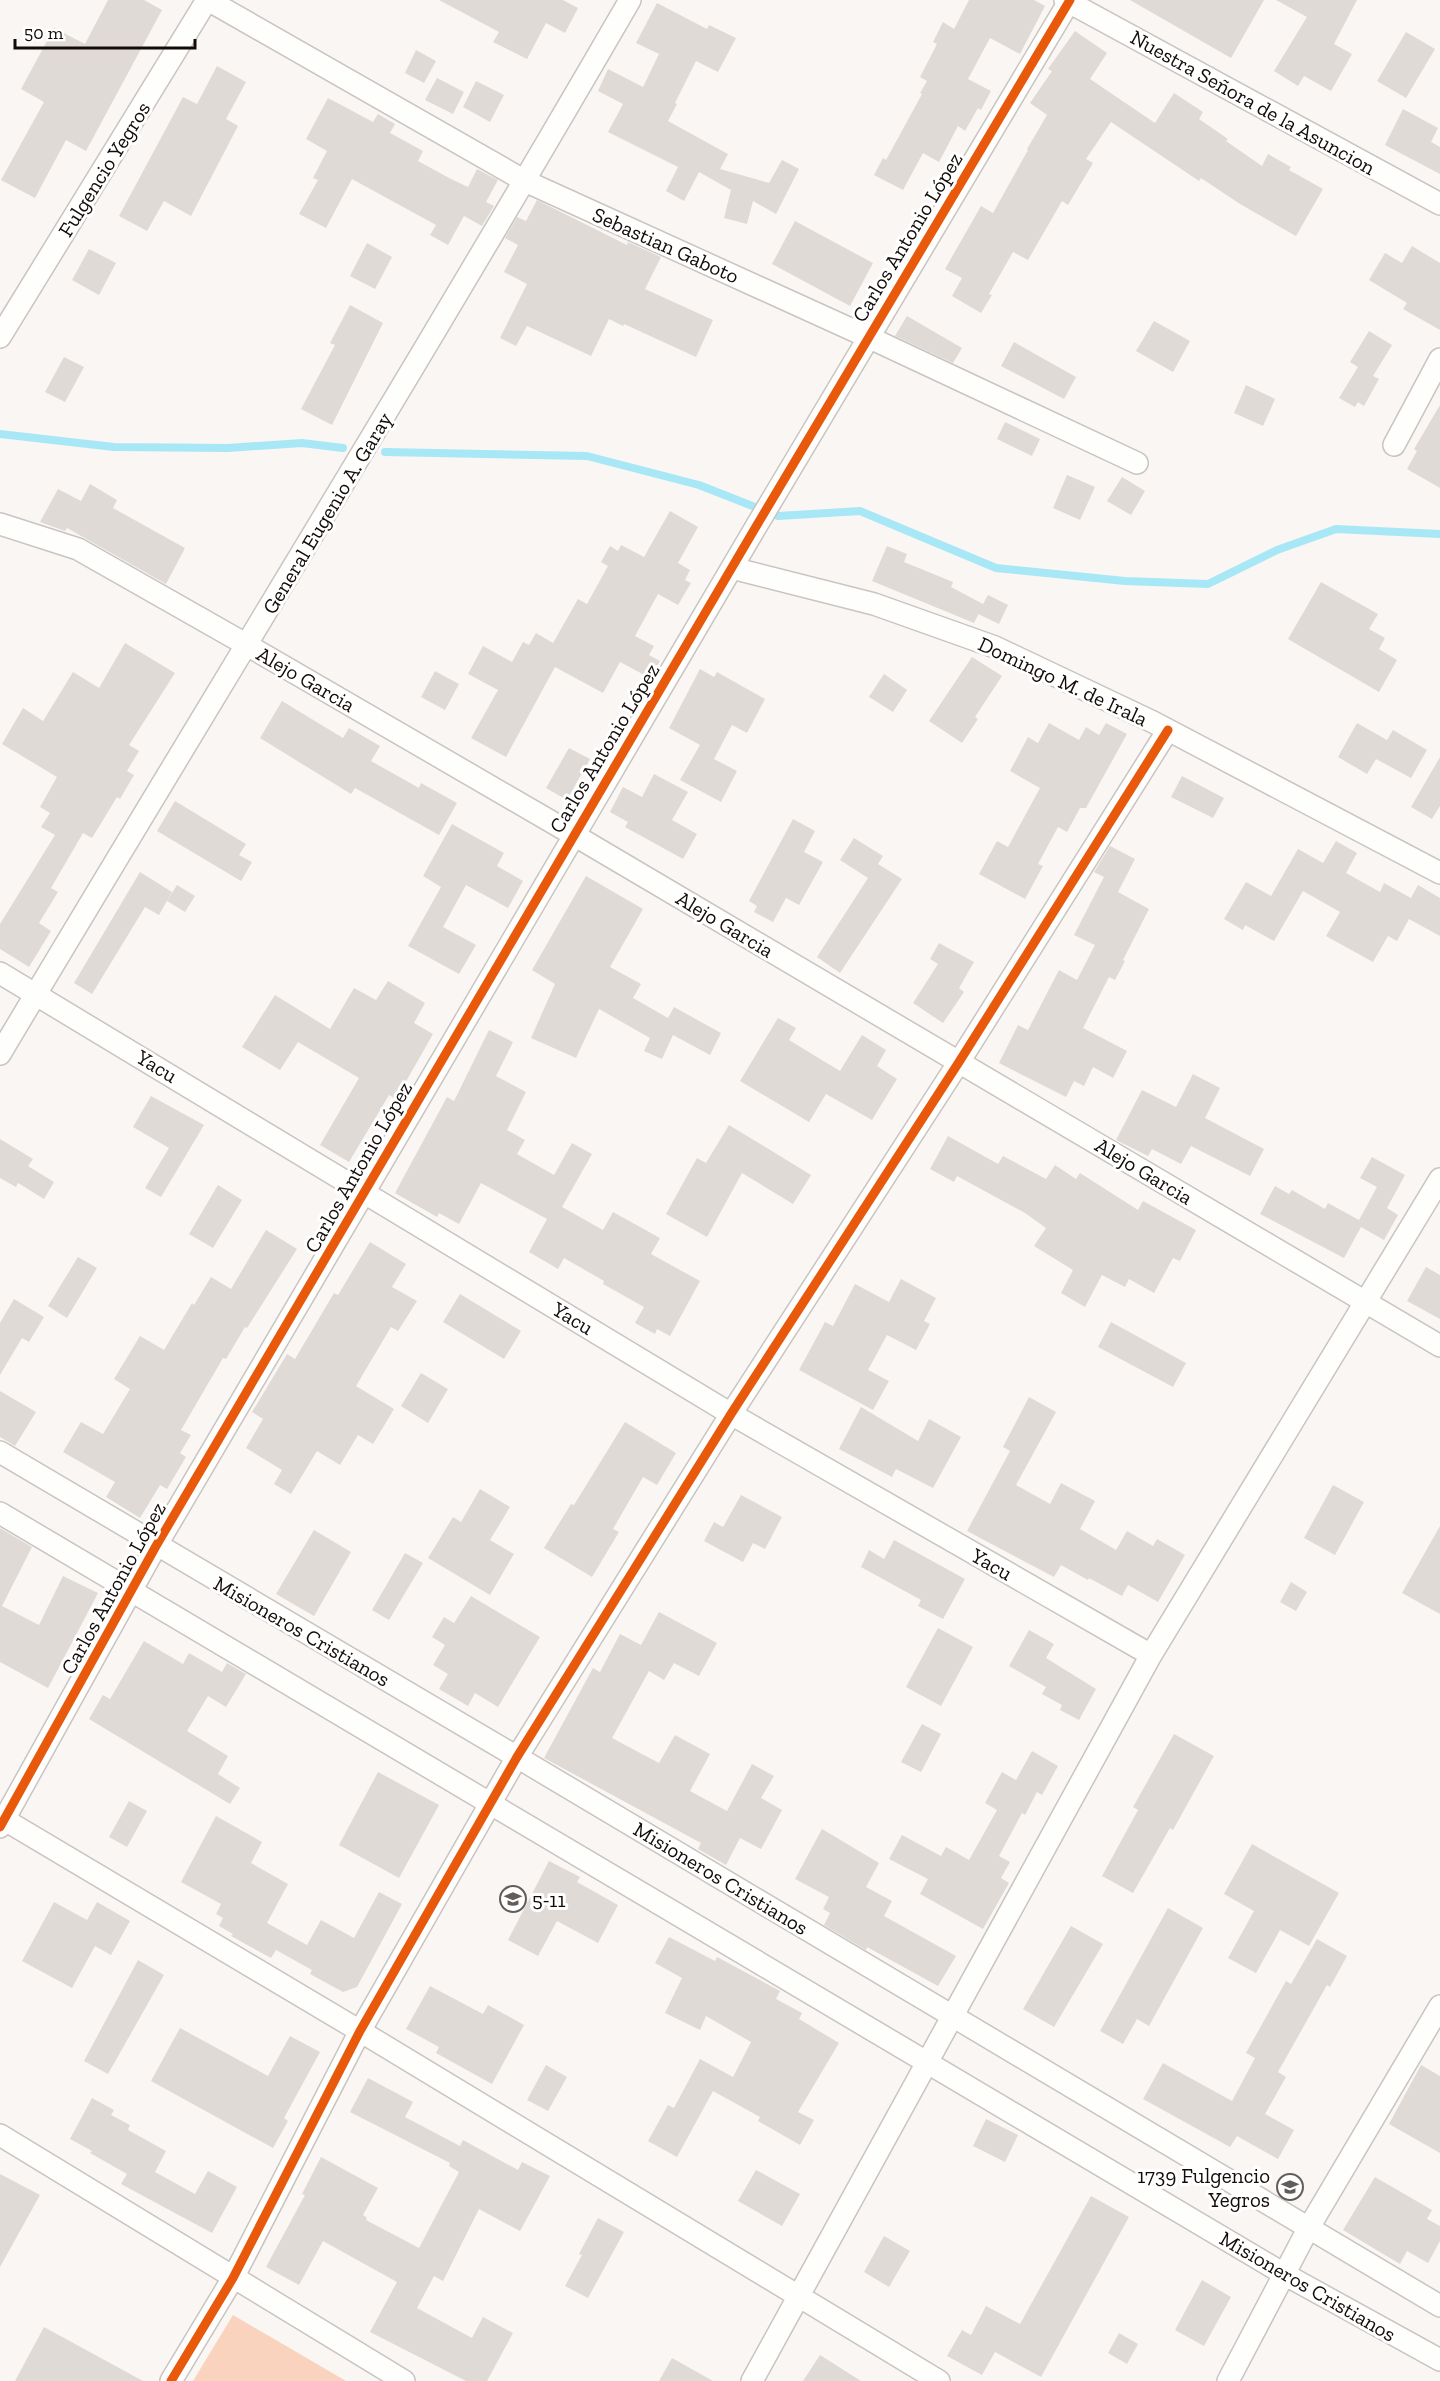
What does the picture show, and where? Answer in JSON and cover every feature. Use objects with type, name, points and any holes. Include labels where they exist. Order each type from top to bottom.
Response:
[{"type":"street","name":"Sebastian Gaboto","points":[[208,0],[525,181],[868,337],[1137,463]]},
{"type":"street","name":"Fulgencio Yegros","points":[[0,337],[208,0]]},
{"type":"street","name":"General Eugenio A. Garay","points":[[0,1054],[525,181],[630,0]]},
{"type":"street","name":"Nuestra Señora de la Asuncion","points":[[1068,1],[1440,204]]},
{"type":"street","name":"Carlos Antonio López","points":[[1,1821],[156,1546],[1068,1]]},
{"type":"street","points":[[1394,445],[1440,359]]},
{"type":"street","name":"Alejo Garcia","points":[[0,524],[78,549],[247,645],[574,835],[1440,1346]]},
{"type":"street","name":"Domingo M. de Irala","points":[[732,568],[874,604],[995,647],[1168,730],[1440,873]]},
{"type":"street","points":[[171,2381],[233,2278],[360,2031],[517,1756],[731,1414],[959,1062],[1168,730]]},
{"type":"street","name":"Yacu","points":[[0,973],[731,1414],[1151,1654]]},
{"type":"street","points":[[753,2381],[1151,1654],[1440,1179]]},
{"type":"street","name":"Misioneros Cristianos","points":[[0,1452],[156,1546],[517,1756],[1440,2306]]},
{"type":"street","name":"Misioneros Cristianos","points":[[0,1513],[1284,2274],[1440,2360]]},
{"type":"street","points":[[1,1821],[360,2031],[939,2381]]},
{"type":"street","points":[[1228,2381],[1308,2229],[1440,2006]]},
{"type":"street","points":[[0,2135],[404,2381]]},
{"type":"shaded area","points":[[233,2315],[346,2381],[193,2381]]},
{"type":"building","points":[[108,0],[144,0],[162,10],[86,151],[66,140],[35,198],[1,180],[44,102],[21,89],[54,28],[85,44]]},
{"type":"building","points":[[439,0],[563,0],[578,8],[565,33],[546,23],[527,59],[493,42],[499,32]]},
{"type":"building","points":[[969,0],[1034,0],[1045,6],[1020,54],[990,38],[968,79],[991,91],[981,110],[978,108],[965,131],[958,126],[939,162],[923,153],[903,190],[874,175],[883,158],[886,160],[922,94],[920,93],[927,81],[920,77],[937,44],[933,42],[943,22],[954,29]]},
{"type":"building","points":[[1130,0],[1264,0],[1231,58]]},
{"type":"building","points":[[1276,0],[1357,0],[1334,44],[1352,54],[1331,91],[1304,76],[1298,86],[1274,71],[1307,17]]},
{"type":"building","points":[[657,3],[707,29],[709,25],[736,38],[718,72],[696,61],[668,121],[728,154],[720,169],[769,183],[782,160],[799,169],[776,214],[753,201],[747,224],[724,218],[731,190],[699,172],[684,201],[666,191],[678,167],[608,132],[623,104],[598,91],[608,69],[643,87],[659,54],[636,43]]},
{"type":"building","points":[[1075,31],[1107,53],[1090,79],[1155,123],[1174,93],[1203,112],[1199,119],[1262,166],[1268,154],[1291,167],[1289,170],[1323,189],[1296,236],[1240,204],[1201,178],[1199,181],[1111,122],[1086,159],[1093,163],[1068,205],[1062,201],[1028,260],[1013,252],[981,313],[952,296],[962,278],[945,269],[981,206],[993,213],[1028,150],[1047,115],[1030,103],[1052,71],[1048,69]]},
{"type":"building","points":[[1406,32],[1435,49],[1406,98],[1377,81]]},
{"type":"building","points":[[416,50],[436,61],[424,83],[405,73]]},
{"type":"building","points":[[217,66],[246,82],[226,119],[238,126],[191,216],[164,201],[147,231],[119,216],[183,97],[197,104]]},
{"type":"building","points":[[437,78],[464,92],[453,114],[425,100]]},
{"type":"building","points":[[476,81],[504,95],[490,122],[463,107]]},
{"type":"building","points":[[328,98],[373,122],[378,114],[395,124],[390,133],[423,151],[418,161],[451,179],[468,187],[477,169],[498,180],[486,202],[494,206],[482,226],[464,216],[448,245],[430,235],[436,225],[352,179],[326,228],[299,214],[318,180],[313,178],[327,151],[306,139]]},
{"type":"building","points":[[1403,109],[1438,128],[1431,142],[1440,147],[1440,174],[1385,145]]},
{"type":"building","points":[[537,200],[627,245],[628,242],[661,257],[645,289],[713,320],[696,357],[609,319],[591,356],[527,326],[516,346],[500,338],[527,284],[504,272],[518,245],[505,238],[517,217],[526,221]]},
{"type":"building","points":[[795,221],[873,263],[850,306],[772,264]]},
{"type":"building","points":[[367,243],[392,257],[375,289],[350,276]]},
{"type":"building","points":[[1412,246],[1440,263],[1440,330],[1403,309],[1407,303],[1369,280],[1385,253],[1402,263]]},
{"type":"building","points":[[89,249],[116,263],[99,295],[72,280]]},
{"type":"building","points":[[350,305],[383,323],[332,425],[301,409],[335,345],[330,343]]},
{"type":"building","points":[[907,316],[962,348],[953,363],[895,336]]},
{"type":"building","points":[[1154,321],[1190,341],[1173,372],[1136,351]]},
{"type":"building","points":[[1369,331],[1392,345],[1373,376],[1379,379],[1364,406],[1358,402],[1355,407],[1339,398],[1358,367],[1350,362]]},
{"type":"building","points":[[1014,342],[1076,377],[1064,399],[1001,366]]},
{"type":"building","points":[[64,357],[84,367],[65,402],[45,392]]},
{"type":"building","points":[[1246,385],[1275,399],[1263,426],[1234,413]]},
{"type":"building","points":[[1440,405],[1440,488],[1407,469],[1417,451],[1414,449]]},
{"type":"building","points":[[1005,422],[1040,439],[1032,456],[997,439]]},
{"type":"building","points":[[1067,475],[1095,487],[1080,520],[1053,508]]},
{"type":"building","points":[[1122,477],[1145,491],[1131,515],[1107,501]]},
{"type":"building","points":[[90,484],[117,500],[113,508],[185,548],[166,584],[67,528],[65,531],[40,522],[58,489],[81,501]]},
{"type":"building","points":[[670,511],[698,527],[678,563],[690,570],[685,580],[691,583],[678,605],[658,594],[635,636],[654,646],[649,655],[660,661],[650,678],[620,662],[603,693],[555,667],[506,757],[471,738],[498,690],[468,674],[483,646],[512,662],[523,642],[529,645],[536,633],[553,643],[578,599],[587,604],[608,566],[601,562],[610,546],[618,551],[621,545],[644,557]]},
{"type":"building","points":[[887,546],[907,554],[904,562],[953,582],[951,587],[983,604],[988,595],[1008,605],[999,624],[978,614],[974,623],[872,581]]},
{"type":"building","points":[[1321,582],[1378,614],[1369,629],[1385,638],[1379,649],[1397,660],[1379,692],[1288,639]]},
{"type":"building","points":[[125,643],[175,673],[129,745],[139,751],[127,771],[134,775],[120,799],[117,797],[92,838],[83,833],[51,888],[58,892],[39,923],[51,931],[29,967],[0,949],[0,924],[55,835],[41,827],[50,813],[40,807],[57,777],[2,744],[23,708],[43,721],[73,672],[99,688]]},
{"type":"building","points":[[972,657],[1002,676],[975,717],[978,719],[962,743],[929,721]]},
{"type":"building","points":[[700,669],[714,677],[717,672],[765,699],[747,733],[732,725],[714,759],[737,771],[721,802],[680,780],[700,745],[669,728]]},
{"type":"building","points":[[435,671],[459,684],[445,710],[421,697]]},
{"type":"building","points":[[884,674],[907,690],[893,712],[869,697]]},
{"type":"building","points":[[282,701],[343,738],[349,728],[380,746],[371,761],[419,788],[421,783],[457,803],[439,835],[355,788],[351,794],[260,738]]},
{"type":"building","points":[[1049,723],[1079,740],[1086,727],[1099,735],[1106,723],[1127,734],[1086,808],[1080,808],[1067,832],[1058,827],[1038,864],[1043,866],[1025,899],[979,874],[997,841],[1008,847],[1040,788],[1010,771],[1028,737],[1038,743]]},
{"type":"building","points":[[1357,723],[1387,740],[1393,730],[1427,750],[1411,778],[1376,759],[1367,774],[1338,757]]},
{"type":"building","points":[[569,748],[590,759],[567,800],[546,788]]},
{"type":"building","points":[[1440,757],[1440,806],[1432,819],[1411,807]]},
{"type":"building","points":[[654,774],[688,792],[672,820],[697,834],[683,859],[625,827],[628,822],[610,812],[623,787],[642,797]]},
{"type":"building","points":[[1182,776],[1224,798],[1213,818],[1171,797]]},
{"type":"building","points":[[175,801],[246,844],[239,855],[252,862],[241,881],[157,831]]},
{"type":"building","points":[[793,819],[815,831],[804,852],[823,862],[799,905],[786,898],[773,922],[754,912],[757,906],[749,901]]},
{"type":"building","points":[[452,824],[504,853],[497,866],[523,881],[508,908],[466,885],[443,927],[476,945],[459,974],[408,946],[441,887],[423,876]]},
{"type":"building","points":[[854,838],[883,856],[878,864],[902,879],[840,973],[817,957],[868,878],[840,860]]},
{"type":"building","points":[[1336,841],[1357,853],[1346,873],[1380,892],[1384,883],[1411,898],[1418,885],[1440,898],[1440,936],[1409,919],[1397,941],[1388,936],[1373,962],[1326,936],[1340,912],[1303,891],[1274,941],[1245,925],[1243,930],[1224,919],[1246,882],[1271,896],[1298,849],[1323,863]]},
{"type":"building","points":[[1110,846],[1135,859],[1118,892],[1149,909],[1115,980],[1109,977],[1083,1028],[1127,1051],[1113,1078],[1093,1067],[1084,1086],[1074,1081],[1066,1097],[999,1063],[1018,1025],[1028,1030],[1059,970],[1077,980],[1095,945],[1074,935],[1104,877],[1094,872]]},
{"type":"building","points":[[140,872],[172,892],[159,915],[145,907],[92,994],[74,983]]},
{"type":"building","points":[[586,876],[643,909],[610,967],[641,984],[633,998],[668,1018],[674,1007],[721,1033],[710,1055],[673,1035],[662,1059],[644,1051],[650,1038],[599,1009],[576,1058],[531,1038],[555,984],[532,970]]},
{"type":"building","points":[[177,885],[195,896],[185,912],[167,901]]},
{"type":"building","points":[[939,943],[974,962],[959,988],[964,992],[943,1023],[913,1003],[938,964],[930,959]]},
{"type":"building","points":[[388,981],[425,1003],[414,1023],[433,1034],[396,1099],[389,1095],[349,1162],[320,1145],[359,1078],[298,1042],[280,1070],[242,1047],[275,995],[330,1029],[354,988],[376,1000]]},
{"type":"building","points":[[778,1018],[796,1028],[789,1040],[840,1071],[862,1035],[886,1050],[877,1066],[897,1079],[872,1120],[826,1094],[809,1122],[740,1081]]},
{"type":"building","points":[[489,1030],[513,1042],[496,1076],[526,1092],[507,1130],[525,1140],[517,1154],[554,1175],[572,1143],[592,1154],[562,1207],[603,1230],[613,1212],[660,1238],[651,1254],[700,1281],[670,1336],[657,1329],[655,1334],[635,1323],[644,1307],[603,1284],[604,1281],[564,1258],[558,1269],[529,1252],[547,1219],[481,1183],[459,1224],[439,1213],[437,1217],[395,1193],[447,1097],[454,1101]]},
{"type":"building","points":[[1193,1074],[1220,1088],[1205,1118],[1264,1149],[1250,1176],[1191,1146],[1181,1164],[1152,1149],[1148,1156],[1116,1140],[1142,1090],[1176,1107]]},
{"type":"building","points":[[151,1096],[204,1125],[161,1197],[145,1188],[169,1148],[133,1127]]},
{"type":"building","points":[[729,1125],[811,1175],[793,1204],[742,1173],[707,1237],[666,1214],[697,1158],[706,1163]]},
{"type":"building","points":[[948,1136],[998,1164],[1003,1156],[1046,1179],[1055,1165],[1076,1179],[1080,1173],[1138,1210],[1143,1201],[1196,1230],[1180,1261],[1173,1258],[1154,1293],[1129,1279],[1125,1287],[1102,1275],[1085,1307],[1061,1293],[1073,1270],[1034,1246],[1046,1228],[1025,1213],[957,1176],[954,1182],[930,1169]]},
{"type":"building","points":[[0,1139],[33,1159],[28,1166],[54,1182],[44,1199],[18,1183],[16,1187],[0,1178]]},
{"type":"building","points":[[1372,1157],[1405,1175],[1387,1208],[1398,1215],[1384,1240],[1361,1227],[1344,1258],[1260,1214],[1275,1186],[1289,1194],[1292,1190],[1325,1209],[1328,1203],[1359,1220],[1377,1187],[1360,1178]]},
{"type":"building","points":[[218,1185],[242,1200],[213,1248],[189,1234]]},
{"type":"building","points":[[266,1230],[297,1249],[226,1359],[223,1358],[181,1430],[191,1435],[180,1453],[186,1457],[167,1489],[160,1485],[140,1518],[106,1497],[115,1482],[63,1452],[81,1422],[103,1434],[130,1389],[114,1379],[140,1336],[164,1350],[192,1303],[194,1305],[211,1277],[231,1289]]},
{"type":"building","points":[[370,1242],[406,1264],[392,1287],[417,1301],[398,1331],[391,1327],[356,1386],[394,1409],[373,1444],[358,1435],[340,1465],[317,1451],[291,1494],[274,1484],[282,1470],[246,1448],[263,1419],[252,1412],[287,1354],[295,1359],[334,1293],[338,1295]]},
{"type":"building","points":[[78,1257],[97,1268],[67,1318],[48,1306]]},
{"type":"building","points":[[1426,1267],[1440,1275],[1440,1319],[1407,1301]]},
{"type":"building","points":[[901,1279],[936,1298],[924,1321],[930,1324],[916,1350],[887,1335],[868,1370],[889,1381],[873,1410],[799,1370],[825,1322],[833,1326],[855,1284],[889,1302]]},
{"type":"building","points":[[460,1294],[521,1331],[504,1359],[443,1322]]},
{"type":"building","points":[[14,1299],[44,1317],[29,1342],[22,1338],[0,1375],[0,1323]]},
{"type":"building","points":[[1111,1322],[1186,1363],[1173,1387],[1098,1347]]},
{"type":"building","points":[[421,1373],[448,1389],[428,1423],[401,1406]]},
{"type":"building","points":[[0,1391],[36,1412],[15,1446],[0,1437]]},
{"type":"building","points":[[1029,1397],[1056,1412],[1016,1485],[1050,1504],[1061,1483],[1095,1501],[1080,1529],[1116,1550],[1127,1531],[1153,1546],[1157,1539],[1185,1555],[1158,1602],[1128,1585],[1122,1596],[1061,1565],[1054,1577],[967,1531],[1010,1451],[1003,1447]]},
{"type":"building","points":[[861,1407],[918,1441],[929,1419],[961,1437],[933,1488],[896,1469],[892,1477],[839,1449]]},
{"type":"building","points":[[625,1422],[676,1453],[657,1485],[643,1477],[613,1529],[619,1532],[592,1577],[544,1548],[571,1504],[574,1505]]},
{"type":"building","points":[[1333,1485],[1364,1502],[1335,1555],[1304,1538]]},
{"type":"building","points":[[480,1489],[510,1507],[490,1540],[514,1554],[490,1595],[428,1558],[453,1517],[461,1522]]},
{"type":"building","points":[[741,1495],[782,1517],[765,1549],[753,1543],[743,1562],[704,1541],[714,1522],[723,1527]]},
{"type":"building","points":[[1440,1526],[1440,1614],[1402,1593]]},
{"type":"building","points":[[0,1528],[32,1547],[2,1606],[39,1625],[63,1576],[98,1593],[48,1688],[0,1662]]},
{"type":"building","points":[[314,1530],[351,1552],[314,1616],[276,1594]]},
{"type":"building","points":[[894,1540],[965,1579],[943,1619],[918,1606],[921,1600],[861,1567],[869,1550],[884,1559]]},
{"type":"building","points":[[405,1553],[423,1563],[389,1620],[372,1610]]},
{"type":"building","points":[[1291,1582],[1307,1592],[1296,1611],[1280,1602]]},
{"type":"building","points":[[471,1596],[540,1637],[498,1707],[475,1693],[468,1706],[439,1689],[448,1674],[433,1665],[445,1645],[432,1637],[444,1617],[454,1623]]},
{"type":"building","points":[[659,1612],[717,1643],[699,1676],[674,1663],[664,1680],[649,1671],[612,1738],[659,1763],[675,1735],[710,1754],[690,1791],[727,1811],[752,1764],[774,1776],[761,1798],[782,1810],[761,1849],[740,1838],[726,1865],[698,1849],[701,1843],[544,1758],[593,1668],[600,1672],[620,1634],[641,1645]]},
{"type":"building","points":[[938,1628],[973,1647],[941,1706],[906,1687]]},
{"type":"building","points":[[1029,1630],[1054,1644],[1046,1658],[1096,1689],[1079,1720],[1060,1710],[1062,1705],[1042,1694],[1046,1687],[1009,1666]]},
{"type":"building","points":[[144,1641],[183,1664],[189,1653],[222,1672],[227,1663],[246,1674],[226,1707],[208,1696],[187,1731],[228,1756],[218,1774],[240,1788],[230,1804],[89,1719],[103,1695],[110,1699]]},
{"type":"building","points":[[922,1724],[941,1734],[921,1772],[901,1762]]},
{"type":"building","points":[[1174,1734],[1214,1756],[1173,1830],[1170,1828],[1133,1893],[1102,1876],[1138,1810],[1133,1807]]},
{"type":"building","points":[[1032,1751],[1058,1766],[1042,1795],[1037,1792],[1025,1815],[1022,1813],[999,1856],[1010,1862],[1001,1878],[1009,1883],[983,1929],[920,1894],[928,1879],[889,1859],[902,1835],[941,1856],[946,1847],[969,1860],[997,1810],[985,1803],[1002,1772],[1016,1780]]},
{"type":"building","points":[[378,1772],[439,1805],[399,1878],[339,1845]]},
{"type":"building","points":[[129,1801],[147,1811],[127,1847],[109,1837]]},
{"type":"building","points":[[216,1816],[262,1842],[251,1863],[288,1884],[267,1923],[307,1945],[321,1920],[354,1938],[379,1892],[402,1904],[357,1987],[343,1992],[310,1974],[312,1970],[276,1950],[271,1958],[231,1936],[233,1934],[219,1926],[223,1918],[216,1914],[221,1904],[181,1882]]},
{"type":"building","points":[[822,1829],[879,1863],[866,1887],[892,1901],[884,1916],[956,1956],[938,1986],[867,1947],[866,1950],[824,1925],[830,1913],[823,1909],[829,1897],[795,1879]]},
{"type":"building","points":[[1252,1844],[1339,1893],[1309,1946],[1280,1930],[1256,1973],[1228,1958],[1254,1911],[1224,1894]]},
{"type":"building","points":[[549,1861],[580,1877],[577,1882],[618,1905],[598,1943],[557,1921],[538,1956],[508,1940]]},
{"type":"building","points":[[54,1902],[87,1920],[97,1902],[130,1921],[111,1955],[95,1946],[72,1988],[22,1961]]},
{"type":"building","points":[[1168,1908],[1203,1928],[1149,2026],[1137,2019],[1123,2044],[1100,2031]]},
{"type":"building","points":[[1071,1926],[1103,1944],[1054,2027],[1023,2009]]},
{"type":"building","points":[[669,1937],[715,1961],[717,1957],[780,1991],[776,1999],[802,2013],[799,2019],[839,2043],[798,2112],[814,2120],[800,2145],[758,2121],[760,2117],[713,2091],[677,2157],[648,2141],[668,2105],[674,2108],[700,2059],[733,2077],[751,2042],[706,2016],[700,2030],[665,2013],[682,1978],[655,1963]]},
{"type":"building","points":[[1317,1939],[1347,1956],[1330,1987],[1327,1985],[1278,2072],[1286,2077],[1265,2114],[1294,2130],[1278,2159],[1237,2136],[1230,2147],[1143,2099],[1163,2063],[1232,2101],[1255,2058],[1246,2053],[1286,1981],[1291,1984]]},
{"type":"building","points":[[138,1960],[164,1975],[108,2074],[84,2061]]},
{"type":"building","points":[[430,1986],[483,2014],[488,2005],[524,2025],[492,2084],[436,2053],[439,2047],[406,2029]]},
{"type":"building","points":[[180,2028],[268,2076],[290,2036],[320,2052],[284,2118],[288,2121],[273,2148],[151,2081]]},
{"type":"building","points":[[546,2065],[567,2077],[548,2111],[527,2100]]},
{"type":"building","points":[[1421,2065],[1440,2076],[1440,2153],[1389,2124]]},
{"type":"building","points":[[368,2078],[413,2102],[405,2117],[460,2146],[463,2140],[518,2170],[522,2162],[550,2176],[520,2231],[479,2209],[443,2281],[434,2276],[417,2308],[472,2338],[483,2317],[513,2333],[487,2381],[466,2381],[370,2332],[397,2282],[323,2241],[299,2285],[266,2267],[305,2195],[302,2194],[321,2157],[378,2188],[363,2215],[367,2218],[366,2220],[419,2248],[459,2172],[449,2166],[450,2163],[350,2112]]},
{"type":"building","points":[[92,2098],[114,2110],[111,2115],[130,2125],[128,2130],[166,2151],[155,2172],[195,2194],[208,2171],[237,2187],[212,2233],[121,2184],[127,2174],[70,2139]]},
{"type":"building","points":[[986,2119],[1018,2135],[1005,2162],[973,2146]]},
{"type":"building","points":[[756,2170],[800,2194],[782,2226],[738,2201]]},
{"type":"building","points":[[0,2174],[40,2195],[0,2267]]},
{"type":"building","points":[[1375,2177],[1432,2210],[1427,2219],[1440,2226],[1440,2241],[1428,2263],[1407,2251],[1400,2264],[1343,2230]]},
{"type":"building","points":[[1091,2196],[1129,2217],[1041,2377],[995,2352],[982,2375],[947,2356],[962,2330],[971,2335],[986,2306],[1020,2324]]},
{"type":"building","points":[[598,2218],[624,2232],[588,2298],[565,2286]]},
{"type":"building","points":[[884,2236],[910,2251],[889,2287],[864,2272]]},
{"type":"building","points":[[1202,2280],[1231,2297],[1204,2346],[1175,2330]]},
{"type":"building","points":[[44,2327],[143,2381],[15,2381]]},
{"type":"building","points":[[1119,2333],[1138,2344],[1127,2364],[1108,2353]]},
{"type":"building","points":[[820,2355],[861,2381],[803,2381]]},
{"type":"building","points":[[672,2358],[713,2381],[659,2381]]},
{"type":"waterway","points":[[0,434],[114,447],[228,448],[302,443],[343,448]]},
{"type":"waterway","points":[[385,452],[587,456],[699,485],[778,516],[860,511],[996,568],[1125,581],[1208,584],[1277,550],[1336,529],[1440,534]]},
{"type":"cycle path","points":[[0,1827],[156,1546],[754,530],[1070,0]]},
{"type":"cycle path","points":[[171,2381],[233,2278],[360,2031],[517,1757],[731,1414],[959,1062],[1168,730]]},
{"type":"place","name":"5-11","points":[[513,1899]]},
{"type":"place","name":"1739 Fulgencio Yegros","points":[[1290,2187]]}]
